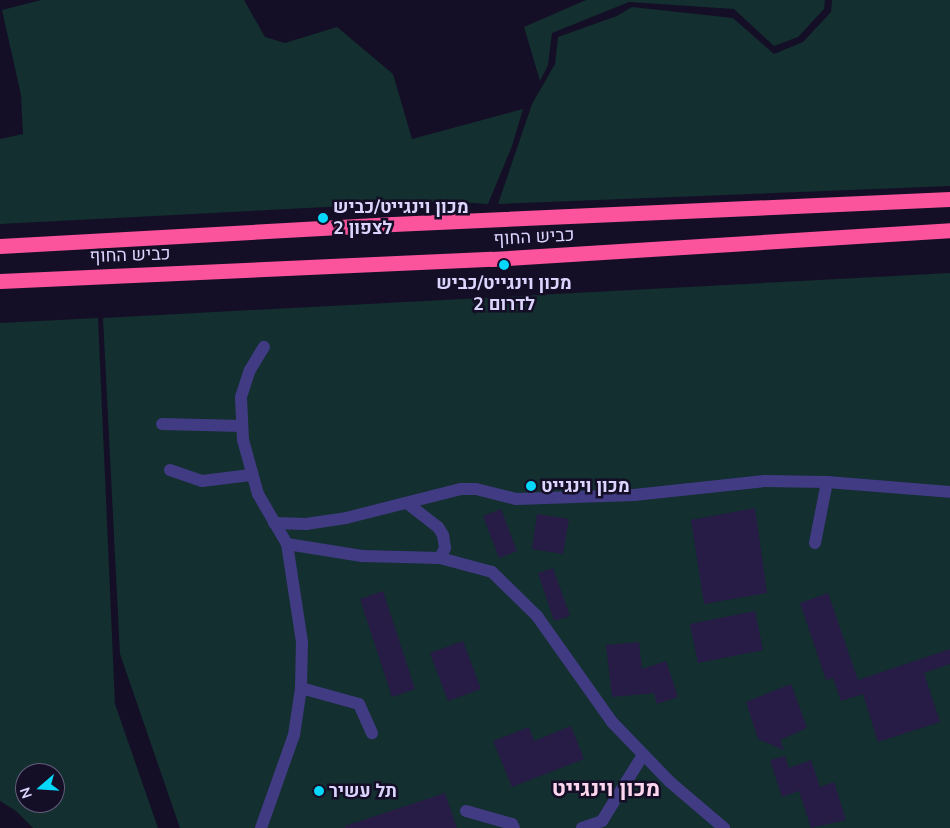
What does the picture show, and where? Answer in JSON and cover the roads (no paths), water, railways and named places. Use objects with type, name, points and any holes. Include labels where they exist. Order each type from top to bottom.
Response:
[{"type":"highway","name":"כביש החוף","points":[[0,246],[402,223],[950,199]]},
{"type":"highway","name":"כביש החוף","points":[[0,280],[492,259],[950,230]]},
{"type":"street","points":[[261,828],[294,736],[301,688],[298,602],[287,544],[274,523],[251,475],[242,426],[241,398],[250,370],[264,347]]},
{"type":"street","points":[[162,424],[242,426]]},
{"type":"street","points":[[170,470],[202,481],[251,475]]},
{"type":"street","points":[[274,523],[306,524],[346,518],[461,489],[482,490],[516,499],[634,495],[764,480],[827,482],[950,492]]},
{"type":"street","points":[[815,543],[827,482]]},
{"type":"street","points":[[407,503],[438,527],[443,535],[445,548],[440,558]]},
{"type":"street","points":[[287,544],[362,556],[440,558],[492,572],[537,616],[612,722],[643,755],[724,828]]},
{"type":"street","points":[[301,688],[359,704],[372,733]]},
{"type":"street","points":[[582,828],[602,821],[643,755]]},
{"type":"street","points":[[466,810],[512,824],[514,828]]},
{"type":"place","name":"מכון וינגייט/כביש 2 לצפון","points":[[323,218]]},
{"type":"place","name":"מכון וינגייט/כביש 2 לדרום","points":[[504,265]]},
{"type":"place","name":"מכון וינגייט","points":[[531,486]]},
{"type":"place","name":"תל עשיר","points":[[319,791]]},
{"type":"district","name":"מכון וינגייט","points":[[606,790]]}]
